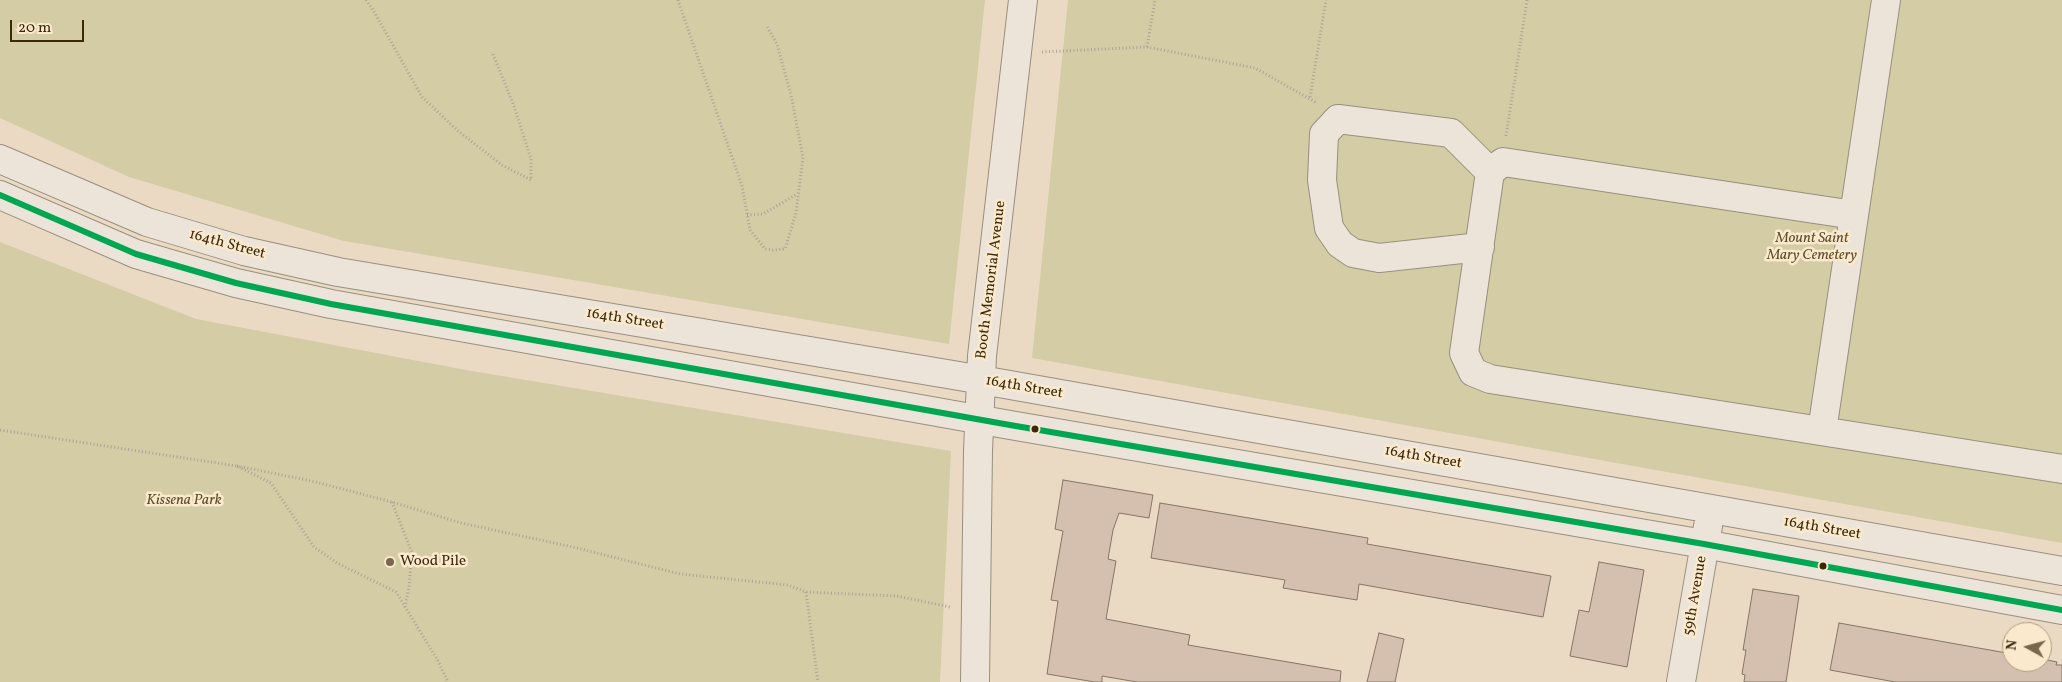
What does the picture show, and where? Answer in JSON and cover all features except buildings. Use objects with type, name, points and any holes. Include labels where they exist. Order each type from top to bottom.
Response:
[{"type":"street","name":"Booth Memorial Avenue","points":[[975,682],[981,380],[1023,0]]},
{"type":"street","points":[[1822,431],[1886,0]]},
{"type":"street","points":[[1480,247],[1379,258],[1353,253],[1340,244],[1329,228],[1322,180],[1324,134],[1338,119],[1451,133],[1496,167],[1854,214]]},
{"type":"street","name":"164th Street","points":[[0,159],[147,222],[244,251],[338,272],[981,380],[2062,571]]},
{"type":"street","points":[[1496,167],[1480,247],[1464,352],[1474,372],[1490,379],[2062,469]]},
{"type":"street","points":[[0,195],[136,254],[236,283],[331,304],[979,419],[1704,544],[2062,610]]},
{"type":"street","name":"59th Avenue","points":[[1681,682],[1711,510]]},
{"type":"path","points":[[366,0],[422,97],[458,131],[487,154],[502,165],[531,180],[531,159],[514,106],[492,52]]},
{"type":"path","points":[[678,0],[742,186],[750,230],[765,249],[785,249],[796,213],[803,158],[791,95],[776,44],[766,24]]},
{"type":"path","points":[[1147,47],[1155,0]]},
{"type":"path","points":[[1310,97],[1326,0]]},
{"type":"path","points":[[1496,167],[1527,0]]},
{"type":"path","points":[[1042,52],[1147,47],[1256,68],[1310,97],[1338,119]]},
{"type":"path","points":[[747,215],[763,214],[797,194]]},
{"type":"path","points":[[0,430],[237,466],[312,481],[461,523],[573,547],[680,574],[788,585],[806,592],[897,596],[950,607]]},
{"type":"path","points":[[237,466],[271,483],[314,547],[337,563],[396,592],[448,682]]},
{"type":"path","points":[[392,502],[412,553],[405,607]]},
{"type":"path","points":[[806,592],[818,682]]},
{"type":"green space","points":[[0,0],[985,0],[949,344],[344,241],[129,177],[0,118]]},
{"type":"green space","name":"Mount Saint Mary Cemetery","points":[[1068,0],[2062,0],[2062,543],[1032,358]]},
{"type":"green space","name":"Kissena Park","points":[[0,242],[196,319],[466,370],[951,451],[940,682],[0,682]]},
{"type":"transit line","points":[[0,195],[136,254],[236,283],[331,304],[1010,425],[1704,544],[2062,610]]},
{"type":"place","name":"Wood Pile","points":[[390,562]]}]
